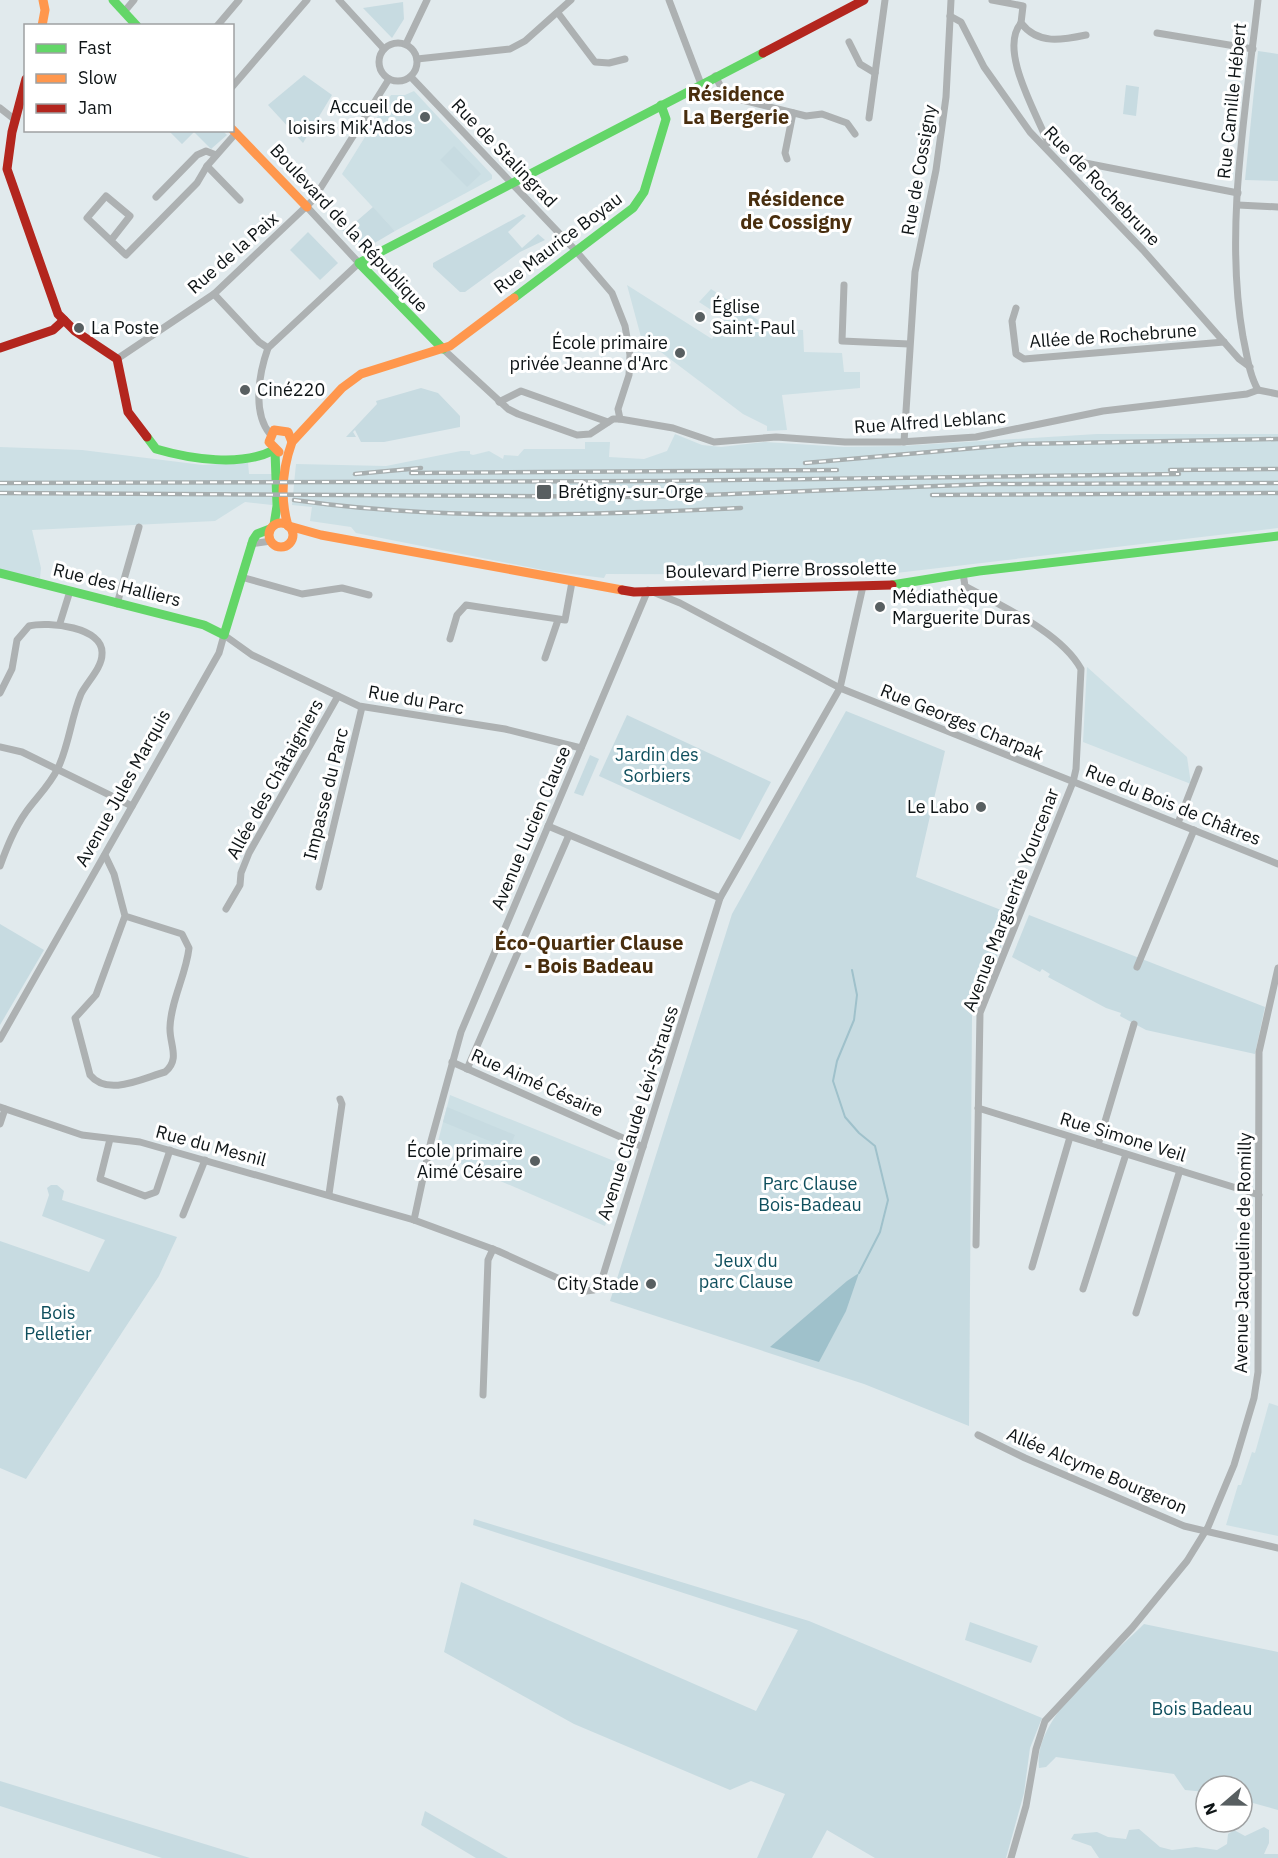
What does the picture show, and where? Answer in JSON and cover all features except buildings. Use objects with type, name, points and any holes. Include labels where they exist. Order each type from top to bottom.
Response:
[{"type":"main road","points":[[42,24],[45,10],[43,0]]},
{"type":"main road","points":[[113,0],[135,24]]},
{"type":"main road","points":[[359,263],[864,0]]},
{"type":"main road","points":[[24,86],[14,119],[4,170],[54,306],[75,331],[117,358],[128,412],[156,448],[208,458],[250,456],[272,444],[289,446]]},
{"type":"main road","name":"Rue Maurice Boyau","points":[[289,446],[344,386],[359,375],[385,364],[414,359],[443,349],[640,201],[666,119],[661,105]]},
{"type":"main road","name":"Boulevard de la République","points":[[234,131],[307,207]]},
{"type":"main road","name":"Boulevard de la République","points":[[359,263],[443,349]]},
{"type":"main road","points":[[0,348],[53,330],[64,320]]},
{"type":"main road","points":[[279,429],[284,429],[291,437],[289,446],[284,505],[292,534],[290,543],[278,546],[271,541],[277,506],[272,444],[279,429]]},
{"type":"main road","points":[[251,544],[257,534],[281,523],[289,526]]},
{"type":"main road","name":"Boulevard Pierre Brossolette","points":[[289,526],[321,535],[634,592],[896,585],[963,573],[1278,536]]},
{"type":"main road","name":"Avenue Jules Marquis","points":[[224,635],[251,544]]},
{"type":"main road","name":"Rue des Halliers","points":[[0,573],[204,625],[224,635]]},
{"type":"street","points":[[124,12],[134,0]]},
{"type":"street","points":[[219,24],[239,0]]},
{"type":"street","points":[[234,85],[307,0]]},
{"type":"street","points":[[339,0],[384,49]]},
{"type":"street","points":[[406,44],[427,0]]},
{"type":"street","points":[[417,59],[510,49],[571,0]]},
{"type":"street","points":[[669,0],[701,84]]},
{"type":"street","points":[[869,118],[885,0]]},
{"type":"street","name":"Rue de Cossigny","points":[[904,442],[915,272],[936,170],[946,97],[951,0]]},
{"type":"street","points":[[992,0],[1023,6],[1021,23],[1014,33],[1014,56],[1048,143]]},
{"type":"street","name":"Rue Camille Hébert","points":[[1258,0],[1238,193],[1238,300],[1250,367],[1258,390]]},
{"type":"street","points":[[558,12],[595,62],[609,63],[625,59]]},
{"type":"street","name":"Rue de Rochebrune","points":[[950,16],[961,22],[989,75],[1030,132],[1143,250],[1224,342],[1250,367]]},
{"type":"street","points":[[1021,23],[1029,33],[1038,38],[1058,39],[1086,35]]},
{"type":"street","points":[[1156,33],[1253,50]]},
{"type":"street","points":[[849,42],[860,64],[875,73]]},
{"type":"street","points":[[392,44],[406,44],[412,49],[417,59],[415,71],[411,77],[403,81],[389,79],[379,66],[384,49],[392,44]]},
{"type":"street","points":[[715,76],[726,96],[806,116],[822,114],[847,123],[855,134]]},
{"type":"street","name":"Rue de Stalingrad","points":[[411,77],[576,251],[612,293],[625,326],[630,366],[618,409],[620,419]]},
{"type":"street","name":"Rue de la Paix","points":[[117,358],[214,294],[307,207],[389,79]]},
{"type":"street","points":[[0,108],[14,119]]},
{"type":"street","points":[[787,159],[785,153],[793,113]]},
{"type":"street","points":[[112,239],[130,216],[106,196],[87,218],[112,239],[126,255],[196,183],[233,132]]},
{"type":"street","points":[[156,197],[197,155],[206,151],[216,155]]},
{"type":"street","points":[[1080,162],[1238,193]]},
{"type":"street","points":[[207,166],[240,200]]},
{"type":"street","name":"Rue Camille Hébert","points":[[1238,205],[1278,207]]},
{"type":"street","name":"Boulevard de la République","points":[[307,207],[359,263]]},
{"type":"street","points":[[272,444],[260,410],[262,366],[268,348],[359,263]]},
{"type":"street","points":[[844,285],[842,341],[909,344]]},
{"type":"street","points":[[214,294],[259,342],[268,348]]},
{"type":"street","name":"Allée de Rochebrune","points":[[1016,308],[1012,321],[1016,354],[1024,359],[1224,342]]},
{"type":"street","points":[[443,349],[467,369],[499,402],[518,414],[577,435],[590,434],[608,422],[620,419]]},
{"type":"street","name":"Rue Alfred Leblanc","points":[[620,419],[665,426],[714,442],[776,436],[845,442],[904,442],[1004,434],[1103,411],[1247,394],[1258,390],[1278,394]]},
{"type":"street","points":[[499,402],[521,391],[608,422]]},
{"type":"street","points":[[117,604],[139,527]]},
{"type":"street","points":[[251,544],[271,541]]},
{"type":"street","name":"Rue du Bois de Châtres","points":[[963,573],[965,586],[1051,637],[1076,660],[1081,669],[1076,769],[1072,782],[1278,864]]},
{"type":"street","points":[[242,577],[302,594],[342,588],[369,595]]},
{"type":"street","points":[[450,639],[457,615],[466,604],[563,621],[566,617],[572,582]]},
{"type":"street","name":"Avenue Claude Lévi-Strauss","points":[[594,1290],[601,1282],[720,898],[840,688],[863,586]]},
{"type":"street","name":"Rue Georges Charpak","points":[[648,590],[681,603],[840,688],[1072,782]]},
{"type":"street","name":"Avenue Lucien Clause","points":[[414,1220],[461,1032],[648,590]]},
{"type":"street","points":[[60,623],[70,591]]},
{"type":"street","points":[[544,658],[558,620]]},
{"type":"street","points":[[0,693],[12,669],[20,634],[36,624],[60,623],[78,629],[96,641],[103,654],[81,695],[65,753],[57,771],[25,814],[0,866]]},
{"type":"street","name":"Rue du Parc","points":[[224,635],[252,655],[362,707],[505,729],[581,748]]},
{"type":"street","name":"Avenue Jules Marquis","points":[[0,1039],[219,653],[224,635]]},
{"type":"street","name":"Allée des Châtaigniers","points":[[226,909],[240,885],[241,873],[249,853],[338,696]]},
{"type":"street","name":"Impasse du Parc","points":[[319,887],[362,707]]},
{"type":"street","points":[[0,747],[22,752],[132,806]]},
{"type":"street","points":[[1178,823],[1199,769]]},
{"type":"street","name":"Avenue Marguerite Yourcenar","points":[[976,1245],[980,1013],[1072,782]]},
{"type":"street","points":[[548,826],[720,898]]},
{"type":"street","points":[[1137,967],[1194,830]]},
{"type":"street","points":[[467,1069],[569,835]]},
{"type":"street","points":[[105,855],[114,874],[124,916],[96,995],[75,1018],[90,1075],[105,1085],[116,1086],[165,1072],[172,1066],[174,1058],[170,1023],[189,948],[182,934],[124,916]]},
{"type":"street","name":"Avenue Jacqueline de Romilly","points":[[1011,1858],[1026,1806],[1031,1768],[1045,1721],[1132,1628],[1187,1561],[1226,1491],[1254,1398],[1258,1372],[1259,1052],[1278,968]]},
{"type":"street","points":[[1098,1145],[1134,1024]]},
{"type":"street","name":"Rue Aimé Césaire","points":[[452,1062],[643,1147]]},
{"type":"street","points":[[329,1194],[342,1104],[340,1099]]},
{"type":"street","points":[[0,1124],[3,1108]]},
{"type":"street","name":"Rue du Mesnil","points":[[3,1108],[82,1135],[170,1150],[414,1220],[493,1249],[586,1291],[594,1290]]},
{"type":"street","name":"Rue Simone Veil","points":[[978,1108],[1259,1195]]},
{"type":"street","points":[[1032,1267],[1070,1137]]},
{"type":"street","points":[[110,1139],[100,1179],[145,1196],[156,1192],[170,1150]]},
{"type":"street","points":[[1083,1289],[1126,1154]]},
{"type":"street","points":[[183,1215],[205,1160]]},
{"type":"street","points":[[1136,1313],[1180,1170]]},
{"type":"street","points":[[483,1395],[488,1260],[493,1249]]},
{"type":"street","name":"Allée Alcyme Bourgeron","points":[[978,1435],[1024,1458],[1184,1526],[1278,1548]]},
{"type":"shaded area","points":[[414,91],[492,175],[492,179],[395,231],[342,174],[391,95],[405,95]]},
{"type":"shaded area","points":[[627,285],[712,339],[725,319],[699,302],[711,289],[761,322],[764,328],[803,330],[804,352],[842,353],[844,372],[860,372],[860,388],[782,395],[787,430],[767,431],[767,426],[743,414],[641,337]]},
{"type":"shaded area","points":[[675,434],[702,445],[721,447],[765,442],[844,447],[901,446],[1097,434],[1278,434],[1278,528],[879,575],[606,574],[604,578],[548,571],[356,533],[351,527],[310,521],[312,507],[292,505],[296,464],[386,466],[461,451],[470,451],[473,455],[489,451],[503,459],[504,455],[518,456],[524,449],[585,449],[585,442],[610,442],[609,457],[644,459],[667,451]]},
{"type":"shaded area","points":[[0,447],[82,450],[203,465],[248,462],[249,474],[272,474],[272,505],[245,502],[215,521],[32,530],[41,568],[40,578],[0,571]]},
{"type":"shaded area","points":[[1087,667],[1187,757],[1191,784],[1083,742]]},
{"type":"shaded area","name":"École primaire Aimé Césaire","points":[[450,1095],[624,1165],[605,1226],[435,1153]]},
{"type":"shaded area","points":[[1269,1403],[1278,1406],[1278,1536],[1226,1525],[1238,1485],[1241,1485],[1252,1452],[1255,1453]]},
{"type":"green space","points":[[403,2],[404,19],[392,38],[363,8]]},
{"type":"green space","points":[[1258,51],[1278,54],[1278,181],[1245,180]]},
{"type":"green space","points":[[304,75],[332,95],[303,143],[268,105]]},
{"type":"green space","points":[[1126,85],[1139,87],[1136,116],[1123,114]]},
{"type":"green space","points":[[170,132],[194,132],[182,144]]},
{"type":"green space","points":[[194,132],[224,132],[227,135],[211,149]]},
{"type":"green space","points":[[454,146],[481,174],[467,187],[440,160]]},
{"type":"green space","points":[[373,207],[395,231],[361,251],[334,221],[340,217],[350,227]]},
{"type":"green space","points":[[523,214],[526,216],[508,232],[522,248],[538,234],[545,240],[520,252],[465,292],[460,292],[433,267],[433,263]]},
{"type":"green space","points":[[308,232],[338,263],[320,280],[290,250]]},
{"type":"green space","points":[[421,388],[438,393],[460,416],[460,427],[384,442],[361,442],[355,430],[353,432],[356,437],[346,437],[377,404],[376,401]]},
{"type":"green space","name":"Parc Clause Bois-Badeau","points":[[846,711],[945,751],[916,877],[1014,915],[972,1016],[969,1426],[864,1384],[610,1301],[732,914]]},
{"type":"green space","name":"Jardin des Sorbiers","points":[[627,715],[771,782],[740,840],[599,776]]},
{"type":"green space","points":[[590,755],[599,759],[583,796],[574,793]]},
{"type":"green space","points":[[1029,915],[1265,1007],[1255,1054],[1146,1030],[1120,1016],[1121,1013],[1106,1008],[1048,977],[1050,974],[1042,969],[1040,972],[1012,957]]},
{"type":"green space","points":[[0,924],[44,950],[0,1025]]},
{"type":"green space","points":[[447,1107],[515,1135],[509,1149],[443,1122]]},
{"type":"green space","name":"Bois Pelletier","points":[[57,1185],[64,1191],[62,1200],[177,1237],[159,1276],[26,1479],[0,1468],[0,1241],[89,1272],[105,1240],[42,1216],[49,1195],[47,1188]]},
{"type":"green space","points":[[474,1519],[809,1621],[1042,1718],[1030,1748],[1024,1793],[1006,1858],[875,1858],[827,1830],[812,1858],[757,1858],[785,1794],[751,1781],[730,1790],[574,1724],[444,1652],[461,1582],[756,1711],[798,1630],[473,1525]]},
{"type":"green space","points":[[970,1622],[1038,1646],[1031,1663],[965,1640]]},
{"type":"green space","name":"Bois Badeau","points":[[1144,1624],[1278,1652],[1278,1810],[1254,1803],[1254,1774],[1194,1774],[1194,1791],[1185,1790],[1174,1774],[1056,1757],[1046,1767],[1039,1768],[1040,1749],[1048,1729],[1060,1709],[1094,1671]]},
{"type":"green space","points":[[0,1781],[250,1858],[162,1858],[0,1806]]},
{"type":"green space","points":[[425,1811],[508,1858],[476,1858],[421,1825]]},
{"type":"green space","points":[[1264,1827],[1269,1830],[1269,1843],[1264,1854],[1278,1854],[1278,1858],[1099,1858],[1091,1846],[1071,1839],[1074,1834],[1097,1832],[1108,1837],[1126,1839],[1129,1830],[1139,1829],[1160,1847],[1172,1850],[1196,1847],[1217,1850],[1227,1844],[1228,1834],[1245,1836],[1254,1834],[1254,1832]]},
{"type":"water","points":[[859,1273],[846,1311],[819,1362],[770,1347],[847,1281]]},
{"type":"waterway","points":[[852,970],[857,995],[854,1020],[837,1061],[833,1081],[845,1117],[875,1146],[888,1200],[880,1232],[859,1273]]},
{"type":"railway","points":[[805,463],[1020,444],[1278,439]]},
{"type":"railway","points":[[355,474],[421,468]]},
{"type":"railway","points":[[1170,470],[1278,469]]},
{"type":"railway","points":[[411,473],[837,470]]},
{"type":"railway","points":[[0,483],[662,481],[1179,474]]},
{"type":"railway","points":[[0,493],[654,497],[989,484],[1278,483]]},
{"type":"railway","points":[[932,495],[1278,493]]},
{"type":"railway","points":[[294,500],[350,507],[461,514],[629,513],[741,508]]},
{"type":"traffic: fast","points":[[113,0],[135,24]]},
{"type":"traffic: fast","points":[[443,349],[359,263],[763,53]]},
{"type":"traffic: fast","points":[[514,298],[633,208],[644,192],[666,119],[661,105]]},
{"type":"traffic: fast","points":[[147,437],[156,449],[184,456],[216,460],[247,458],[274,450]]},
{"type":"traffic: fast","points":[[274,525],[277,506],[275,451]]},
{"type":"traffic: fast","points":[[0,573],[204,625],[224,635],[253,540],[257,534],[270,529]]},
{"type":"traffic: fast","points":[[892,585],[979,571],[1278,536]]},
{"type":"traffic: slow","points":[[42,24],[45,10],[43,0]]},
{"type":"traffic: slow","points":[[234,131],[307,207]]},
{"type":"traffic: slow","points":[[288,526],[283,484],[292,442],[342,388],[361,374],[450,346],[514,298]]},
{"type":"traffic: slow","points":[[279,452],[269,442],[274,430],[288,432],[292,442]]},
{"type":"traffic: slow","points":[[281,523],[286,524],[292,530],[293,535],[292,540],[286,546],[281,547],[276,546],[270,540],[269,535],[270,530],[276,524],[281,523]]},
{"type":"traffic: slow","points":[[289,526],[321,535],[622,590]]},
{"type":"traffic: jam","points":[[763,53],[864,0]]},
{"type":"traffic: jam","points":[[24,87],[12,132],[7,169],[58,314],[75,331],[117,359],[128,412],[147,437]]},
{"type":"traffic: jam","points":[[0,348],[53,330],[64,320]]},
{"type":"traffic: jam","points":[[622,590],[634,592],[892,585]]},
{"type":"place","name":"Accueil de loisirs Mik'Ados","points":[[425,117]]},
{"type":"place","name":"Église Saint-Paul","points":[[700,317]]},
{"type":"place","name":"La Poste","points":[[79,328]]},
{"type":"place","name":"École primaire privée Jeanne d'Arc","points":[[680,353]]},
{"type":"place","name":"Ciné220","points":[[245,390]]},
{"type":"place","name":"Brétigny-sur-Orge","points":[[544,492]]},
{"type":"place","name":"Médiathèque Marguerite Duras","points":[[880,607]]},
{"type":"place","name":"Le Labo","points":[[981,807]]},
{"type":"place","name":"École primaire Aimé Césaire","points":[[535,1161]]},
{"type":"place","name":"City Stade","points":[[651,1284]]},
{"type":"district","name":"Résidence La Bergerie","points":[[736,106]]},
{"type":"district","name":"Résidence de Cossigny","points":[[796,210]]},
{"type":"district","name":"Éco-Quartier Clause - Bois Badeau","points":[[589,954]]},
{"type":"park label","name":"Jeux du parc Clause","points":[[746,1271]]}]
